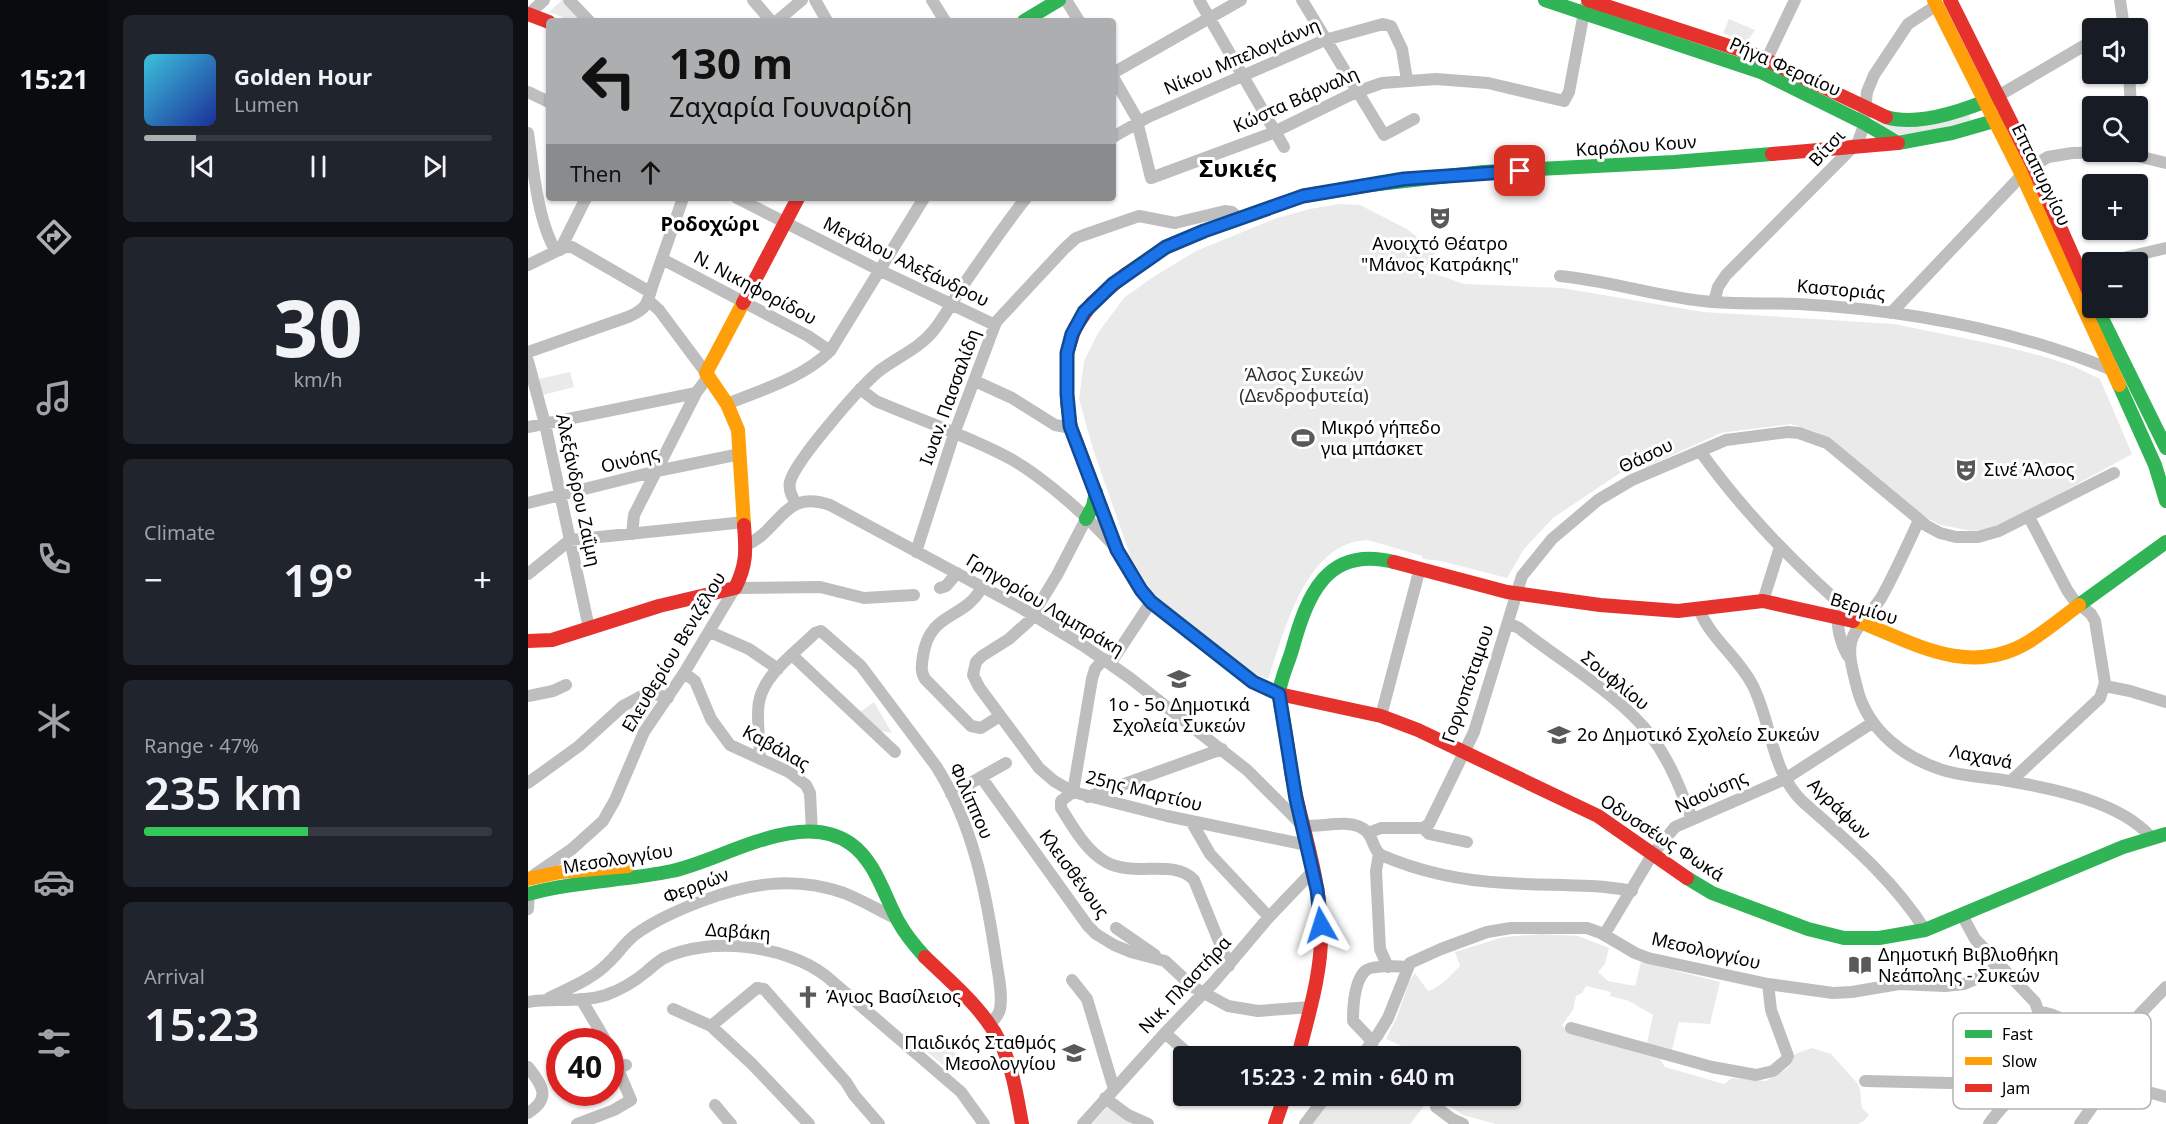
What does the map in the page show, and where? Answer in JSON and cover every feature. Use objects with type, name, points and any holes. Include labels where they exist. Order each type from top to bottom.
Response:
[{"type":"street","points":[[544,0],[528,14],[546,21]]},
{"type":"street","points":[[569,0],[586,18]]},
{"type":"street","points":[[753,0],[768,18]]},
{"type":"street","points":[[781,18],[802,0]]},
{"type":"street","points":[[815,0],[825,18]]},
{"type":"street","points":[[932,0],[943,18]]},
{"type":"street","points":[[1029,18],[1059,0]]},
{"type":"street","points":[[1066,0],[1077,18]]},
{"type":"street","points":[[1199,0],[1277,131],[1284,147]]},
{"type":"street","points":[[1116,73],[1240,0]]},
{"type":"street","points":[[1302,0],[1384,135],[1414,119]]},
{"type":"street","name":"Ρήγα Φεραίου","points":[[1545,0],[1586,4],[1767,59],[1890,118],[1907,120],[1992,99]]},
{"type":"street","points":[[1761,72],[1794,0]]},
{"type":"street","points":[[2120,0],[2121,18]]},
{"type":"street","name":"Επταπυργίου","points":[[1940,2],[1992,99],[2027,171],[2146,445],[2166,501]]},
{"type":"street","name":"Βίτσι","points":[[1714,302],[1718,287],[1726,275],[1855,147],[1861,137],[1868,90],[1874,75],[1911,21],[1940,2]]},
{"type":"street","name":"Ρήγα Φεραίου","points":[[1586,4],[1761,72],[1864,123],[1898,143]]},
{"type":"street","name":"Κώστα Βάρναλη","points":[[1138,123],[1151,178],[1277,131],[1356,92],[1382,83],[1436,79],[1496,84],[1556,100],[1566,100],[1586,4]]},
{"type":"street","name":"Νίκου Μπελογιάννη","points":[[1116,135],[1138,123],[1325,40],[1383,24],[1393,28],[1399,43],[1407,80]]},
{"type":"street","points":[[1992,99],[2082,48]]},
{"type":"street","points":[[1116,80],[1138,123]]},
{"type":"street","points":[[528,92],[546,101]]},
{"type":"street","points":[[1898,143],[2002,119]]},
{"type":"street","points":[[528,133],[544,222],[550,240],[558,250]]},
{"type":"street","name":"Καρόλου Κουν","points":[[1117,550],[1071,428],[1067,402],[1067,353],[1072,334],[1084,312],[1113,284],[1148,258],[1183,239],[1303,196],[1404,179],[1483,172],[1651,164],[1898,143]]},
{"type":"street","points":[[1891,313],[2027,171],[2048,157],[2062,153],[2082,153]]},
{"type":"street","points":[[2148,157],[2166,163]]},
{"type":"street","name":"Επταπυργίου","points":[[2027,171],[2082,262]]},
{"type":"street","points":[[558,250],[584,201]]},
{"type":"street","points":[[528,352],[628,317],[641,310],[650,296],[682,201]]},
{"type":"street","name":"Μεγάλου Αλεξάνδρου","points":[[743,201],[881,271],[995,325]]},
{"type":"street","points":[[632,534],[634,515],[796,201]]},
{"type":"street","points":[[727,404],[803,371],[830,351],[922,201]]},
{"type":"street","points":[[746,545],[762,536],[782,513],[796,503],[789,487],[792,475],[815,444],[860,389],[879,371],[926,338],[1024,201]]},
{"type":"street","name":"Ιωαν. Πασσαλίδη","points":[[916,552],[954,434],[995,325],[1064,249],[1076,238],[1139,216],[1178,223],[1225,211],[1239,218]]},
{"type":"street","points":[[528,265],[565,247],[572,247],[650,296],[707,375]]},
{"type":"street","points":[[2148,252],[2166,248]]},
{"type":"street","name":"Ν. Νικηφορίδου","points":[[662,259],[808,336],[830,351]]},
{"type":"street","name":"Καστοριάς","points":[[1560,276],[1714,302],[1799,304],[1941,320],[1988,330],[2054,349],[2112,370]]},
{"type":"street","points":[[2102,318],[2166,448]]},
{"type":"street","name":"Αλεξάνδρου Ζαΐμη","points":[[528,361],[545,424],[589,628]]},
{"type":"street","name":"Ελευθερίου Βενιζέλου","points":[[529,883],[596,829],[606,817],[643,735],[710,632],[745,565],[745,522],[738,430],[727,404],[707,375]]},
{"type":"street","points":[[975,381],[1012,398],[1055,425],[1071,428]]},
{"type":"street","points":[[860,389],[876,401],[993,450],[1042,480],[1117,550],[1141,590],[1151,602],[1253,682],[1279,694]]},
{"type":"street","points":[[528,427],[696,393]]},
{"type":"street","name":"Θάσου","points":[[1516,594],[1522,576],[1537,555],[1577,516],[1598,500],[1632,480],[1726,440],[1788,432],[1820,439],[1919,520],[1940,533],[1970,537],[1999,531],[2114,473]]},
{"type":"street","points":[[1700,450],[1737,500],[1780,547],[1837,602],[1863,623]]},
{"type":"street","name":"Οινόης","points":[[528,503],[657,471],[740,454]]},
{"type":"street","points":[[1086,519],[1094,506],[1096,492]]},
{"type":"street","name":"Γρηγορίου Λαμπράκη","points":[[796,503],[812,501],[830,506],[1034,615],[1107,661],[1248,770],[1302,825]]},
{"type":"street","points":[[2011,781],[2100,698],[2105,686],[2095,621],[2067,590],[2029,517]]},
{"type":"street","name":"25ης Μαρτίου","points":[[1086,519],[1034,615],[1009,639],[980,658],[973,668],[975,681],[1039,768],[1054,781],[1073,792],[1191,821],[1307,845]]},
{"type":"street","name":"Λαχανά","points":[[1919,520],[1885,590],[1852,637],[1851,660],[1860,699],[1872,723],[1898,747],[1938,768],[1958,774],[2011,781],[2102,805],[2132,821],[2151,837]]},
{"type":"street","points":[[528,574],[570,540],[745,522]]},
{"type":"street","name":"Βερμίου","points":[[1516,594],[1670,611],[1763,601],[1863,623],[1935,652],[1962,658],[1981,658],[2019,648],[2058,623],[2166,542]]},
{"type":"street","points":[[1763,601],[1780,547]]},
{"type":"street","points":[[1301,1046],[1311,1007],[1321,941],[1319,902],[1294,785],[1279,694],[1296,635],[1315,589],[1329,573],[1347,562],[1362,558],[1381,559],[1420,568],[1472,584],[1516,594]]},
{"type":"street","points":[[1381,716],[1420,568]]},
{"type":"street","points":[[940,588],[949,583],[957,573]]},
{"type":"street","points":[[529,644],[552,640],[669,603],[735,588],[820,587],[864,598],[914,595]]},
{"type":"street","points":[[982,587],[971,604],[940,621],[932,630],[926,645],[922,671],[925,679],[971,726],[981,728],[1000,717]]},
{"type":"street","name":"Γοργοπόταμου","points":[[1425,827],[1474,732],[1516,594]]},
{"type":"street","points":[[1151,602],[1107,661],[1095,669],[1073,792],[1061,801],[1061,808],[1087,846],[1106,862],[1138,870],[1173,869],[1182,871],[1194,880],[1229,966]]},
{"type":"street","name":"Λαχανά","points":[[1837,602],[1837,617],[1844,650],[1851,660]]},
{"type":"street","name":"Αγράφων","points":[[1699,609],[1706,625],[1736,659],[1754,686],[1785,779],[1802,801],[1894,888],[1925,930]]},
{"type":"street","name":"Σουφλίου","points":[[1508,623],[1519,628],[1605,693],[1643,727],[1666,759],[1692,819]]},
{"type":"street","name":"Φιλίππου","points":[[792,656],[819,631],[824,633],[861,666],[936,766],[951,794],[974,849],[986,896],[1000,998],[999,1013],[990,1024]]},
{"type":"street","points":[[710,632],[749,650],[778,669]]},
{"type":"street","points":[[760,759],[759,703],[765,687],[778,669],[792,656],[895,752]]},
{"type":"street","name":"Καβάλας","points":[[684,673],[695,681],[711,719],[729,745],[789,772],[806,785],[810,794],[812,832]]},
{"type":"street","points":[[528,696],[566,685]]},
{"type":"street","points":[[2105,686],[2166,702]]},
{"type":"street","points":[[528,783],[579,746],[623,706],[649,692],[668,698]]},
{"type":"street","name":"Οδυσσέως Φωκά","points":[[1279,694],[1381,716],[1418,730],[1580,806],[1610,823],[1652,855],[1712,893],[1819,932],[1844,938],[1867,939],[1925,930],[2102,855],[2151,837],[2166,834]]},
{"type":"street","name":"Ναούσης","points":[[1604,935],[1652,855],[1675,827],[1785,779],[1872,723]]},
{"type":"street","points":[[1088,797],[1222,749]]},
{"type":"street","points":[[951,794],[1006,763]]},
{"type":"street","name":"Κλεισθένους","points":[[981,777],[1088,926],[1104,940],[1120,948],[1161,959]]},
{"type":"street","points":[[1270,793],[1294,785]]},
{"type":"street","points":[[1191,821],[1210,854],[1269,917]]},
{"type":"street","points":[[1302,825],[1352,826],[1368,833],[1379,854],[1376,871],[1380,949],[1388,967]]},
{"type":"street","points":[[1368,833],[1379,828],[1425,827],[1429,834],[1467,842]]},
{"type":"street","name":"Μεσολογγίου","points":[[528,893],[560,886],[675,870],[775,836],[812,832],[838,837],[858,850],[916,948],[990,1024],[1005,1054],[1023,1124]]},
{"type":"street","points":[[1379,854],[1422,869],[1468,879],[1506,883],[1587,885],[1632,891]]},
{"type":"street","points":[[560,857],[561,872]]},
{"type":"street","name":"Μεσολογγίου","points":[[529,883],[561,872],[711,857]]},
{"type":"street","points":[[678,864],[677,867],[538,885],[529,883],[537,880],[678,864]]},
{"type":"street","name":"Νικ. Πλαστήρα","points":[[1083,1124],[1313,871]]},
{"type":"street","name":"Φερρών","points":[[528,1002],[546,1000],[591,976],[608,964],[633,936],[652,922],[717,895],[762,884],[793,883],[832,890],[850,896],[897,919]]},
{"type":"street","points":[[528,893],[528,909]]},
{"type":"street","points":[[1962,915],[1975,939],[1998,966],[2031,996],[2039,1012],[2049,1013]]},
{"type":"street","name":"Μεσολογγίου","points":[[1407,967],[1417,958],[1495,930],[1577,927],[1591,929],[1648,958],[1768,984],[1833,993],[1852,993],[1894,985],[1957,985],[1973,981],[1998,966]]},
{"type":"street","name":"Κλεισθένους","points":[[1116,928],[1170,965],[1190,984],[1228,1006],[1246,1010],[1272,1011],[1311,1007]]},
{"type":"street","name":"Δαβάκη","points":[[546,1000],[600,997],[634,980],[660,960],[690,949],[747,948],[790,956],[808,963],[826,976],[915,1052],[961,1092],[984,1124]]},
{"type":"street","points":[[1370,1046],[1373,1042],[1388,1018],[1407,967],[1366,970],[1356,993],[1354,1023],[1373,1042]]},
{"type":"street","points":[[1072,980],[1087,999],[1110,1094],[1128,1115],[1148,1124]]},
{"type":"street","points":[[1571,1028],[1713,1067],[1749,1074],[1764,1074],[1781,1065],[1787,1059],[1788,1054],[1771,1010],[1768,984]]},
{"type":"street","points":[[711,1026],[757,988],[764,988],[846,1082],[879,1124]]},
{"type":"street","points":[[2144,1013],[2164,992]]},
{"type":"street","points":[[581,999],[598,1028]]},
{"type":"street","points":[[673,1009],[711,1026],[752,1064],[809,1124]]},
{"type":"street","points":[[1165,1033],[1180,1046]]},
{"type":"street","points":[[528,1067],[543,1090],[539,1104],[528,1113]]},
{"type":"street","points":[[624,1074],[631,1100],[624,1104]]},
{"type":"street","points":[[1865,1081],[1953,1083]]},
{"type":"street","points":[[2151,1093],[2166,1097]]},
{"type":"street","points":[[715,1105],[730,1124]]},
{"type":"street","points":[[577,1124],[621,1106]]},
{"type":"street","points":[[1275,1124],[1281,1106]]},
{"type":"street","points":[[1305,1124],[1319,1106]]},
{"type":"street","points":[[1436,1107],[1463,1124]]},
{"type":"street","points":[[1989,1124],[2002,1109]]},
{"type":"street","points":[[2080,1124],[2090,1109]]},
{"type":"street","points":[[609,1124],[614,1110]]},
{"type":"green space","points":[[563,0],[580,18],[565,18],[549,12]]},
{"type":"green space","points":[[1729,19],[1755,30],[1746,43],[1723,33]]},
{"type":"green space","points":[[1969,115],[1971,120],[1911,134],[1892,132],[1873,121]]},
{"type":"green space","name":"Άλσος Συκεών (Δενδροφυτεία)","points":[[1339,204],[1360,205],[1407,229],[1436,252],[1424,270],[1464,284],[1562,288],[1703,312],[1894,324],[2042,356],[2073,366],[2100,379],[2132,454],[2008,522],[1972,531],[1941,525],[1923,516],[1831,440],[1816,432],[1791,424],[1721,433],[1646,467],[1626,469],[1553,518],[1524,549],[1507,578],[1441,561],[1423,559],[1422,556],[1368,540],[1346,545],[1328,556],[1313,572],[1301,592],[1290,614],[1268,679],[1249,672],[1155,597],[1131,558],[1093,449],[1079,399],[1084,361],[1098,333],[1124,298],[1153,277],[1196,251],[1277,218]]},
{"type":"green space","points":[[570,372],[574,387],[543,395],[539,379]]},
{"type":"green space","points":[[649,696],[655,703],[643,721],[629,711]]},
{"type":"green space","points":[[874,702],[892,733],[873,730],[860,712]]},
{"type":"green space","points":[[1542,934],[1578,936],[1609,948],[1605,964],[1598,972],[1608,981],[1635,986],[1641,962],[1720,982],[1710,1024],[1679,1022],[1672,1050],[1647,1043],[1653,1015],[1629,1001],[1610,996],[1611,992],[1586,986],[1582,993],[1576,996],[1573,1010],[1562,1025],[1568,1032],[1660,1059],[1665,1067],[1724,1084],[1732,1078],[1766,1081],[1787,1069],[1795,1054],[1812,1048],[1831,1054],[1858,1084],[1862,1108],[1869,1115],[1858,1124],[1496,1124],[1463,1115],[1449,1106],[1521,1106],[1521,1046],[1402,1046],[1386,1039],[1397,1017],[1409,982],[1415,973],[1428,991],[1433,989],[1460,966],[1455,952],[1504,937]]},
{"type":"green space","points":[[934,1044],[939,1050],[947,1045],[964,1061],[954,1074],[926,1051]]},
{"type":"green space","points":[[1325,1106],[1424,1106],[1410,1124],[1311,1124]]},
{"type":"green space","points":[[1107,1107],[1137,1124],[1092,1124]]},
{"type":"traffic: fast","points":[[1029,18],[1059,0]]},
{"type":"traffic: fast","points":[[1545,0],[1761,72],[1864,123],[1898,143],[1952,133],[2008,117]]},
{"type":"traffic: fast","points":[[1886,117],[1899,120],[1928,118],[1958,111],[1998,96]]},
{"type":"traffic: fast","points":[[1370,185],[1483,172],[1674,162],[1772,154]]},
{"type":"traffic: fast","points":[[2102,318],[2166,448]]},
{"type":"traffic: fast","points":[[2119,385],[2155,465],[2166,501]]},
{"type":"traffic: fast","points":[[1086,519],[1093,506],[1096,492]]},
{"type":"traffic: fast","points":[[2079,605],[2166,542]]},
{"type":"traffic: fast","points":[[1291,771],[1279,694],[1298,630],[1313,594],[1323,579],[1336,568],[1351,561],[1371,559],[1394,562]]},
{"type":"traffic: fast","points":[[528,894],[564,886],[672,871],[786,834],[809,831],[831,834],[851,844],[873,869],[901,926],[925,957]]},
{"type":"traffic: fast","points":[[1687,878],[1712,893],[1808,929],[1844,938],[1879,938],[1925,930],[2123,847],[2166,834]]},
{"type":"traffic: slow","points":[[1934,0],[2022,175],[2119,385]]},
{"type":"traffic: slow","points":[[1126,274],[1166,247],[1204,231],[1303,196],[1370,185]]},
{"type":"traffic: slow","points":[[743,303],[706,373],[727,404],[738,430],[744,525]]},
{"type":"traffic: slow","points":[[1853,621],[1946,654],[1987,657],[2008,652],[2030,641],[2079,605]]},
{"type":"traffic: slow","points":[[528,879],[561,872],[628,866]]},
{"type":"traffic: jam","points":[[1588,0],[1756,55],[1886,117]]},
{"type":"traffic: jam","points":[[1950,0],[2033,166],[2082,276]]},
{"type":"traffic: jam","points":[[528,14],[546,21]]},
{"type":"traffic: jam","points":[[1772,154],[1898,143]]},
{"type":"traffic: jam","points":[[743,303],[796,201]]},
{"type":"traffic: jam","points":[[1117,550],[1071,428],[1067,402],[1067,353],[1075,328],[1092,303],[1126,274]]},
{"type":"traffic: jam","points":[[528,641],[552,640],[659,606],[735,588],[745,557],[744,525]]},
{"type":"traffic: jam","points":[[1394,562],[1507,592],[1600,605],[1678,611],[1763,601],[1853,621]]},
{"type":"traffic: jam","points":[[1279,694],[1381,716],[1418,730],[1598,816],[1687,878]]},
{"type":"traffic: jam","points":[[1291,771],[1317,886],[1321,925],[1318,974],[1301,1046]]},
{"type":"traffic: jam","points":[[925,957],[967,998],[994,1031],[1009,1063],[1022,1124]]},
{"type":"traffic: jam","points":[[1275,1124],[1281,1106]]},
{"type":"place","name":"Ανοιχτό Θέατρο \"Μάνος Κατράκης\"","points":[[1440,218]]},
{"type":"place","name":"Μικρό γήπεδο για μπάσκετ","points":[[1303,438]]},
{"type":"place","name":"Σινέ Άλσος","points":[[1966,470]]},
{"type":"place","name":"1ο - 5ο Δημοτικά Σχολεία Συκεών","points":[[1179,679]]},
{"type":"place","name":"2ο Δημοτικό Σχολείο Συκεών","points":[[1559,735]]},
{"type":"place","name":"Δημοτική Βιβλιοθήκη Νεάπολης - Συκεών","points":[[1860,965]]},
{"type":"place","name":"Άγιος Βασίλειος","points":[[808,997]]},
{"type":"place","name":"Παιδικός Σταθμός Μεσολογγίου","points":[[1074,1053]]},
{"type":"district","name":"Συκιές","points":[[1238,169]]},
{"type":"district","name":"Ροδοχώρι","points":[[710,224]]},
{"type":"route","points":[[1321,925],[1317,890],[1296,799],[1279,694],[1253,682],[1151,602],[1141,590],[1117,550],[1070,426],[1066,373],[1070,341],[1084,312],[1113,284],[1166,247],[1204,231],[1303,196],[1344,188],[1404,179],[1520,171]]}]
